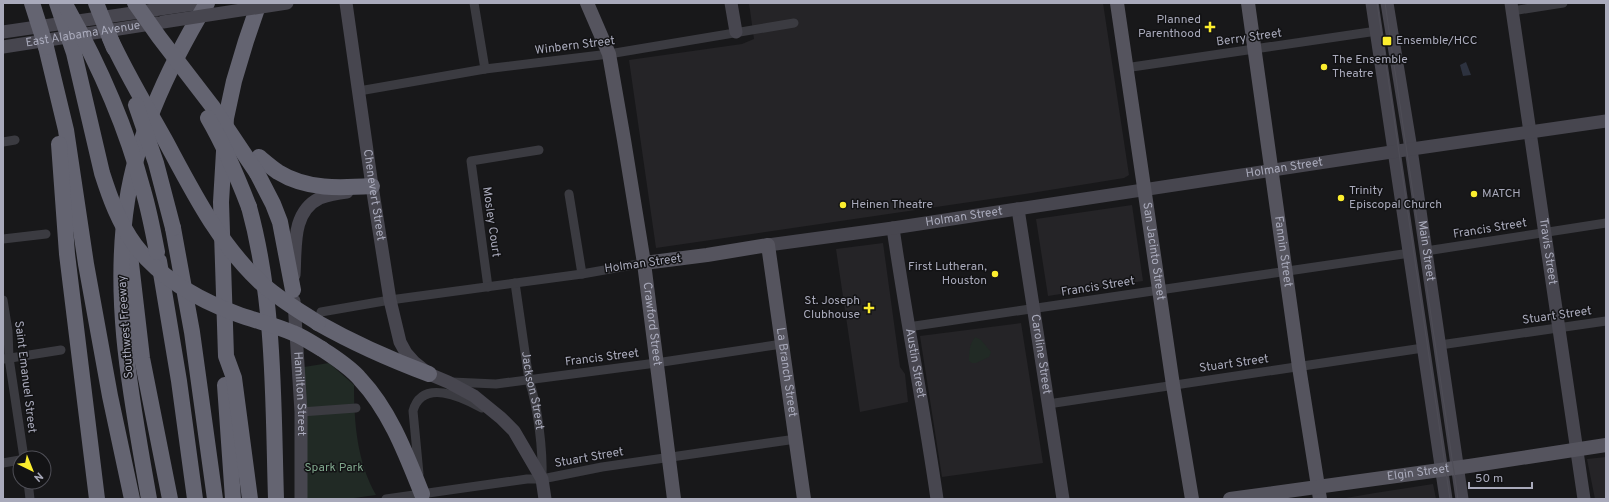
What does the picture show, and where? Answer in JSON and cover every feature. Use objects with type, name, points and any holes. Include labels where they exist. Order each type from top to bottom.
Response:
[{"type":"highway","points":[[32,3],[55,78],[66,130],[86,264],[109,388],[132,499]]},
{"type":"highway","points":[[57,3],[74,53],[102,173],[108,192],[124,228],[135,245],[158,269],[190,292],[236,314],[292,332],[322,349],[360,378],[376,399],[394,428],[407,456],[422,497]]},
{"type":"highway","points":[[64,3],[85,40],[104,80],[143,189],[157,252],[179,382],[195,499]]},
{"type":"highway","points":[[71,3],[85,40]]},
{"type":"highway","points":[[96,3],[149,138],[164,189],[173,228],[192,332],[215,499]]},
{"type":"highway","points":[[135,3],[161,29],[257,173],[273,204],[280,222],[293,290]]},
{"type":"highway","name":"Southwest Freeway","points":[[149,499],[129,381],[123,321],[121,291],[122,247],[127,201],[136,157],[161,91],[186,39],[207,3]]},
{"type":"highway","points":[[233,499],[225,375],[226,356],[221,202],[226,118],[234,81],[246,41],[260,3]]},
{"type":"highway","points":[[161,29],[221,140],[249,207],[256,232],[263,266],[269,316],[276,499]]},
{"type":"highway","points":[[110,38],[192,190],[223,241],[264,285],[294,308],[320,317],[363,348],[429,374]]},
{"type":"highway","points":[[55,78],[66,246],[97,499]]},
{"type":"highway","points":[[212,106],[241,139],[259,157],[278,172],[300,182],[323,187],[341,188],[372,186]]},
{"type":"highway","points":[[127,201],[128,229],[142,358],[170,499]]},
{"type":"highway","points":[[226,356],[234,378],[250,499]]},
{"type":"main road","name":"Crawford Street","points":[[587,3],[609,54],[644,263],[674,499]]},
{"type":"main road","name":"San Jacinto Street","points":[[1117,3],[1125,68],[1172,386],[1192,499]]},
{"type":"main road","name":"Fannin Street","points":[[1248,3],[1256,49],[1299,367],[1319,493]]},
{"type":"main road","name":"Holman Street","points":[[644,263],[768,245]]},
{"type":"main road","name":"La Branch Street","points":[[768,245],[804,499]]},
{"type":"main road","name":"Elgin Street","points":[[1230,499],[1319,493],[1441,470],[1606,445]]},
{"type":"street","name":"East Alabama Avenue","points":[[3,32],[201,3]]},
{"type":"street","name":"East Alabama Avenue","points":[[3,48],[161,29],[287,3]]},
{"type":"street","name":"Chenevert Street","points":[[346,3],[390,300],[400,342],[406,353],[414,362],[429,374],[448,382],[483,402],[501,418],[514,431],[542,478]]},
{"type":"street","points":[[474,3],[485,69]]},
{"type":"street","points":[[731,3],[736,32]]},
{"type":"street","name":"Main Street","points":[[1372,3],[1446,499]]},
{"type":"street","name":"Main Street","points":[[1387,3],[1411,149],[1462,499]]},
{"type":"street","points":[[1511,7],[1563,3]]},
{"type":"street","name":"Travis Street","points":[[1511,7],[1531,132],[1544,233],[1578,450],[1584,499]]},
{"type":"street","name":"Winbern Street","points":[[359,91],[485,69],[609,54],[794,23]]},
{"type":"street","name":"Berry Street","points":[[1125,68],[1377,31]]},
{"type":"street","name":"Holman Street","points":[[768,245],[893,228],[1395,151],[1606,121]]},
{"type":"street","points":[[3,142],[15,140]]},
{"type":"street","name":"Mosley Court","points":[[488,287],[471,161],[539,150]]},
{"type":"street","name":"Hamilton Street","points":[[301,499],[302,412],[293,290],[298,221],[304,210],[314,201],[326,196],[372,186]]},
{"type":"street","points":[[569,194],[582,274]]},
{"type":"street","name":"Caroline Street","points":[[1018,209],[1062,499]]},
{"type":"street","name":"Francis Street","points":[[1426,251],[1606,223]]},
{"type":"street","name":"Austin Street","points":[[893,228],[908,327],[922,399],[937,499]]},
{"type":"street","points":[[3,240],[46,234]]},
{"type":"street","name":"Francis Street","points":[[908,327],[1410,253]]},
{"type":"street","name":"Holman Street","points":[[320,317],[390,300],[582,274],[644,263]]},
{"type":"street","name":"Jackson Street","points":[[515,283],[529,380],[533,391],[542,460],[542,478],[545,499]]},
{"type":"street","name":"Saint Emanuel Street","points":[[3,300],[8,331],[6,359],[23,450]]},
{"type":"street","name":"Stuart Street","points":[[1440,345],[1606,321]]},
{"type":"street","name":"Francis Street","points":[[448,382],[496,384],[656,363],[782,344]]},
{"type":"street","name":"Stuart Street","points":[[1048,404],[1423,348]]},
{"type":"street","points":[[6,359],[62,350]]},
{"type":"street","points":[[422,497],[413,411],[415,404],[422,396],[436,392],[446,393],[477,405],[501,418]]},
{"type":"street","points":[[302,412],[356,408]]},
{"type":"street","name":"Stuart Street","points":[[386,499],[422,497],[602,467],[796,439]]},
{"type":"shaded area","points":[[749,3],[1103,3],[1129,175],[1124,178],[1025,194],[656,248],[629,60],[742,44],[754,39]]},
{"type":"shaded area","points":[[1132,205],[1143,281],[1048,296],[1036,219]]},
{"type":"shaded area","name":"St. Joseph Clubhouse","points":[[883,243],[900,367],[905,374],[908,402],[860,412],[836,249]]},
{"type":"shaded area","points":[[1021,323],[1043,463],[942,477],[920,336]]},
{"type":"shaded area","points":[[1606,457],[1606,499],[1595,499],[1587,459]]},
{"type":"shaded area","points":[[1433,484],[1436,499],[1340,499],[1375,493]]},
{"type":"green space","points":[[975,337],[981,340],[991,352],[989,357],[976,363],[972,363],[969,361],[969,352],[970,346]]},
{"type":"green space","name":"Spark Park","points":[[329,363],[354,385],[358,442],[365,469],[376,495],[347,499],[305,499],[304,367]]},
{"type":"water","points":[[1466,62],[1471,75],[1463,76],[1460,65]]},
{"type":"tram line","points":[[1377,3],[1450,499]]},
{"type":"tram line","points":[[1385,3],[1458,499]]},
{"type":"place","name":"Planned Parenthood","points":[[1210,27]]},
{"type":"place","name":"Ensemble/HCC","points":[[1387,41]]},
{"type":"place","name":"The Ensemble Theatre","points":[[1324,67]]},
{"type":"place","name":"MATCH","points":[[1474,194]]},
{"type":"place","name":"Trinity Episcopal Church","points":[[1341,198]]},
{"type":"place","name":"Heinen Theatre","points":[[843,205]]},
{"type":"place","name":"First Lutheran, Houston","points":[[995,274]]},
{"type":"place","name":"St. Joseph Clubhouse","points":[[869,308]]}]
